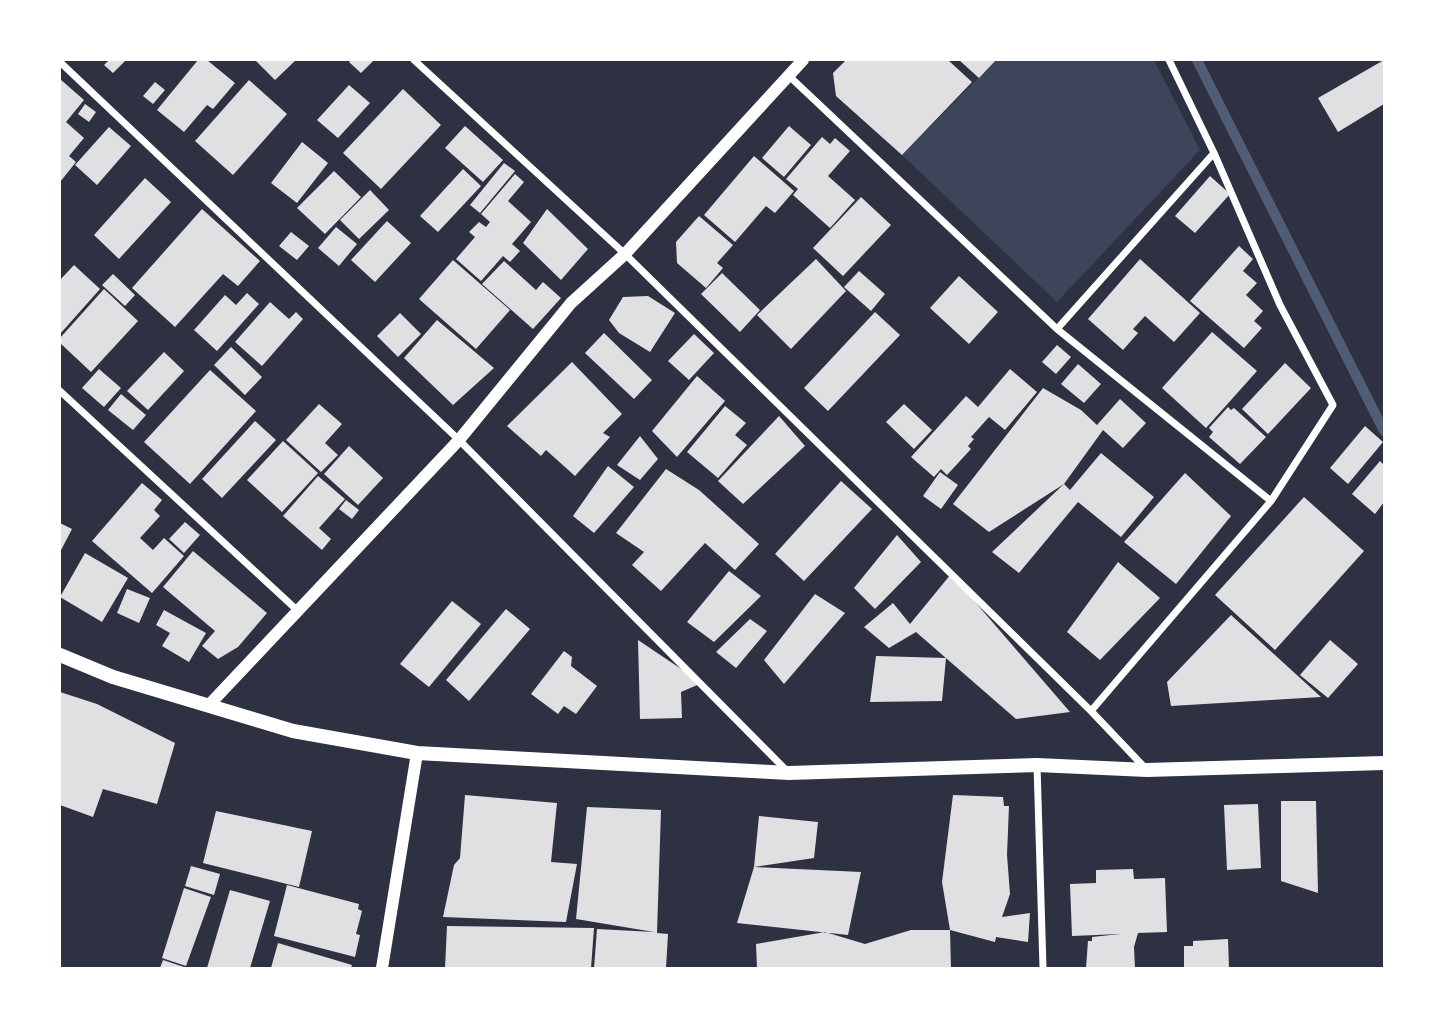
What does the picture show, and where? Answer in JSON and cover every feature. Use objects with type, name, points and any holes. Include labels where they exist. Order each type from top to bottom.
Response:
[{"type":"main road","points":[[60,655],[113,677],[293,731],[417,753],[789,773],[1037,765],[1147,770],[1384,763]]},
{"type":"street","points":[[414,60],[625,254],[1091,711],[1147,770]]},
{"type":"street","points":[[208,706],[459,440],[571,303],[625,254],[803,60]]},
{"type":"street","points":[[1091,711],[1271,501],[1333,405],[1280,305],[1214,153],[1169,60]]},
{"type":"street","points":[[60,62],[459,440],[789,773]]},
{"type":"street","points":[[788,75],[1057,329],[1271,501]]},
{"type":"street","points":[[1057,329],[1214,153]]},
{"type":"street","points":[[60,391],[298,611]]},
{"type":"street","points":[[382,968],[417,753]]},
{"type":"street","points":[[1037,765],[1043,968]]},
{"type":"shaded area","points":[[996,60],[1154,60],[1200,150],[1057,302],[902,155]]},
{"type":"building","points":[[109,60],[126,60],[113,73],[104,65]]},
{"type":"building","points":[[198,60],[207,60],[235,83],[213,109],[207,105],[184,132],[157,110]]},
{"type":"building","points":[[255,60],[296,60],[275,80]]},
{"type":"building","points":[[374,60],[361,73],[349,62]]},
{"type":"building","points":[[846,60],[948,60],[972,82],[902,155],[836,96],[833,73]]},
{"type":"building","points":[[959,60],[996,60],[979,78]]},
{"type":"building","points":[[1384,60],[1384,104],[1338,132],[1318,98]]},
{"type":"building","points":[[60,79],[84,100],[66,122],[84,138],[69,156],[76,162],[60,182],[61,128]]},
{"type":"building","points":[[249,80],[287,114],[233,175],[195,141]]},
{"type":"building","points":[[155,82],[165,90],[153,104],[143,96]]},
{"type":"building","points":[[349,85],[370,103],[338,138],[317,120]]},
{"type":"building","points":[[403,89],[441,125],[381,189],[343,153]]},
{"type":"building","points":[[85,104],[96,112],[89,122],[78,114]]},
{"type":"building","points":[[465,126],[503,160],[483,182],[445,148]]},
{"type":"building","points":[[789,126],[811,145],[784,177],[762,158]]},
{"type":"building","points":[[109,127],[131,146],[97,185],[75,165]]},
{"type":"building","points":[[822,137],[830,144],[835,138],[850,151],[828,176],[855,200],[830,228],[793,195],[798,189],[786,179]]},
{"type":"building","points":[[302,142],[328,163],[297,203],[271,183]]},
{"type":"building","points":[[754,156],[794,191],[775,213],[766,206],[735,242],[704,215]]},
{"type":"building","points":[[504,163],[515,171],[480,213],[470,205]]},
{"type":"building","points":[[463,169],[481,186],[438,232],[420,216]]},
{"type":"building","points":[[334,171],[361,197],[325,234],[297,208]]},
{"type":"building","points":[[515,174],[524,182],[508,201],[531,222],[512,244],[520,251],[510,262],[503,256],[481,281],[456,259],[475,237],[469,232],[479,222],[486,227],[490,222],[481,214]]},
{"type":"building","points":[[1210,176],[1230,194],[1195,233],[1175,216]]},
{"type":"building","points":[[145,178],[171,202],[119,259],[94,235]]},
{"type":"building","points":[[370,190],[389,210],[359,239],[340,220]]},
{"type":"building","points":[[861,197],[891,225],[843,276],[813,248]]},
{"type":"building","points":[[202,209],[260,261],[238,286],[223,274],[175,327],[132,288]]},
{"type":"building","points":[[547,209],[588,249],[561,280],[523,243]]},
{"type":"building","points":[[699,216],[733,245],[717,263],[723,268],[706,288],[677,263],[676,242]]},
{"type":"building","points":[[387,221],[411,243],[375,282],[351,260]]},
{"type":"building","points":[[336,227],[357,244],[339,266],[318,248]]},
{"type":"building","points":[[291,232],[309,246],[297,260],[279,246]]},
{"type":"building","points":[[1239,246],[1253,259],[1243,271],[1257,283],[1246,295],[1263,311],[1254,321],[1262,328],[1244,348],[1190,301]]},
{"type":"building","points":[[816,259],[846,291],[791,349],[757,315]]},
{"type":"building","points":[[1140,259],[1200,313],[1174,342],[1145,316],[1133,329],[1138,333],[1123,350],[1088,319]]},
{"type":"building","points":[[453,260],[510,310],[476,349],[419,299]]},
{"type":"building","points":[[504,261],[536,290],[543,282],[561,298],[533,329],[482,284]]},
{"type":"building","points":[[74,265],[100,289],[60,334],[60,280]]},
{"type":"building","points":[[859,271],[885,294],[871,311],[844,287]]},
{"type":"building","points":[[722,273],[760,310],[740,332],[701,294]]},
{"type":"building","points":[[113,274],[135,295],[125,306],[102,285]]},
{"type":"building","points":[[959,276],[998,312],[969,344],[930,308]]},
{"type":"building","points":[[104,289],[138,321],[91,372],[60,343],[60,338]]},
{"type":"building","points":[[247,293],[259,304],[217,351],[194,330],[225,295],[236,305]]},
{"type":"building","points":[[648,296],[675,313],[650,352],[619,333],[609,320],[623,297]]},
{"type":"building","points":[[270,302],[289,319],[296,312],[303,319],[262,366],[235,342]]},
{"type":"building","points":[[875,312],[900,335],[828,411],[804,388]]},
{"type":"building","points":[[400,313],[421,334],[398,357],[377,336]]},
{"type":"building","points":[[437,320],[494,368],[453,405],[404,358]]},
{"type":"building","points":[[1212,332],[1257,371],[1206,428],[1162,388]]},
{"type":"building","points":[[604,333],[652,380],[634,399],[585,353]]},
{"type":"building","points":[[694,334],[714,353],[689,380],[668,361]]},
{"type":"building","points":[[1057,345],[1071,357],[1056,374],[1042,362]]},
{"type":"building","points":[[231,347],[262,377],[245,395],[214,365]]},
{"type":"building","points":[[164,352],[184,371],[148,410],[127,391]]},
{"type":"building","points":[[572,362],[622,414],[603,433],[610,437],[575,476],[546,450],[541,456],[507,426]]},
{"type":"building","points":[[1285,363],[1311,388],[1268,434],[1242,409]]},
{"type":"building","points":[[1078,364],[1101,384],[1084,403],[1061,384]]},
{"type":"building","points":[[99,369],[121,388],[104,407],[82,388]]},
{"type":"building","points":[[1010,369],[1037,392],[1005,430],[989,417],[971,437],[974,439],[968,446],[971,449],[947,475],[941,469],[934,477],[911,457],[966,396],[978,407]]},
{"type":"building","points":[[210,370],[256,411],[190,484],[144,442]]},
{"type":"building","points":[[697,376],[725,401],[677,457],[652,431]]},
{"type":"building","points":[[1043,388],[1081,410],[1097,425],[1120,399],[1146,423],[1123,448],[1103,430],[1064,484],[989,532],[953,504]]},
{"type":"building","points":[[121,394],[146,415],[133,430],[108,410]]},
{"type":"building","points":[[319,404],[342,424],[325,443],[338,455],[321,472],[286,440]]},
{"type":"building","points":[[904,404],[932,430],[914,449],[886,422]]},
{"type":"building","points":[[725,406],[746,423],[735,435],[747,445],[718,478],[687,452]]},
{"type":"building","points":[[1228,407],[1231,410],[1234,408],[1266,437],[1240,464],[1209,437],[1213,432],[1209,428]]},
{"type":"building","points":[[779,416],[805,446],[743,504],[718,481]]},
{"type":"building","points":[[255,421],[276,440],[222,498],[202,479]]},
{"type":"building","points":[[1365,426],[1383,442],[1348,484],[1330,468]]},
{"type":"building","points":[[640,436],[658,459],[640,480],[617,465]]},
{"type":"building","points":[[283,441],[318,473],[282,512],[247,480]]},
{"type":"building","points":[[349,446],[383,478],[358,505],[324,474]]},
{"type":"building","points":[[1101,453],[1154,497],[1121,537],[1078,502],[1019,573],[992,552],[1064,484],[1070,490]]},
{"type":"building","points":[[1380,461],[1384,465],[1384,502],[1375,514],[1352,494]]},
{"type":"building","points":[[608,466],[634,487],[594,533],[573,516]]},
{"type":"building","points":[[666,469],[699,490],[759,544],[735,570],[705,543],[661,591],[632,565],[644,552],[616,533]]},
{"type":"building","points":[[940,472],[958,485],[941,509],[923,496]]},
{"type":"building","points":[[1185,473],[1231,516],[1176,584],[1124,542]]},
{"type":"building","points":[[318,476],[345,499],[319,528],[331,539],[322,550],[283,516]]},
{"type":"building","points":[[841,481],[872,509],[804,581],[775,554]]},
{"type":"building","points":[[142,483],[162,500],[154,510],[160,516],[140,538],[153,550],[164,538],[184,556],[152,593],[92,541]]},
{"type":"building","points":[[1304,497],[1364,551],[1275,650],[1215,595]]},
{"type":"building","points":[[346,500],[359,510],[352,519],[339,509]]},
{"type":"building","points":[[185,522],[200,535],[184,553],[169,539]]},
{"type":"building","points":[[60,523],[72,529],[60,552]]},
{"type":"building","points":[[897,535],[921,562],[875,609],[854,588]]},
{"type":"building","points":[[193,551],[267,613],[238,647],[218,659],[202,646],[215,631],[163,587]]},
{"type":"building","points":[[85,553],[128,578],[102,622],[60,597]]},
{"type":"building","points":[[1118,562],[1160,598],[1100,660],[1067,632]]},
{"type":"building","points":[[729,571],[761,596],[714,642],[687,622]]},
{"type":"building","points":[[951,574],[1070,712],[1016,719],[916,632],[889,648],[864,627],[893,603],[910,624]]},
{"type":"building","points":[[127,589],[150,598],[139,623],[117,613]]},
{"type":"building","points":[[815,594],[845,613],[784,684],[764,660]]},
{"type":"building","points":[[452,601],[481,624],[429,687],[400,664]]},
{"type":"building","points":[[506,609],[530,629],[469,701],[446,680]]},
{"type":"building","points":[[164,610],[206,633],[189,662],[162,646],[170,633],[156,625]]},
{"type":"building","points":[[1231,615],[1321,697],[1171,706],[1167,682]]},
{"type":"building","points":[[750,619],[767,631],[736,668],[716,652]]},
{"type":"building","points":[[638,640],[702,683],[681,692],[682,718],[640,719]]},
{"type":"building","points":[[1330,640],[1358,664],[1328,698],[1300,675]]},
{"type":"building","points":[[564,651],[572,657],[571,666],[597,686],[576,714],[564,706],[558,714],[531,694]]},
{"type":"building","points":[[876,656],[946,658],[942,701],[870,702]]},
{"type":"building","points":[[60,692],[97,704],[175,743],[157,804],[103,789],[93,817],[60,805]]},
{"type":"building","points":[[465,795],[557,803],[551,862],[577,864],[566,922],[443,917],[454,865],[460,858]]},
{"type":"building","points":[[953,795],[1003,797],[1004,806],[1009,806],[1007,855],[1010,894],[1002,917],[1030,913],[1028,942],[996,937],[995,942],[950,930],[942,882]]},
{"type":"building","points":[[1281,801],[1316,801],[1318,893],[1281,881]]},
{"type":"building","points":[[1258,804],[1261,868],[1227,870],[1224,805]]},
{"type":"building","points":[[587,807],[661,810],[657,933],[668,934],[666,968],[594,968],[597,929],[654,932],[576,919]]},
{"type":"building","points":[[216,811],[312,831],[299,887],[203,863]]},
{"type":"building","points":[[759,816],[818,822],[814,858],[754,867]]},
{"type":"building","points":[[191,866],[220,874],[214,895],[185,886]]},
{"type":"building","points":[[754,867],[861,872],[848,935],[737,923]]},
{"type":"building","points":[[1133,869],[1134,879],[1165,878],[1167,932],[1138,933],[1134,947],[1135,968],[1086,968],[1088,941],[1092,941],[1092,937],[1120,934],[1072,936],[1070,884],[1096,883],[1096,870]]},
{"type":"building","points":[[287,885],[359,904],[358,909],[362,911],[356,934],[360,935],[355,957],[274,936]]},
{"type":"building","points":[[184,888],[211,897],[186,966],[162,958]]},
{"type":"building","points":[[230,890],[270,901],[250,968],[207,968]]},
{"type":"building","points":[[447,926],[594,928],[591,968],[445,968]]},
{"type":"building","points":[[911,930],[950,930],[951,968],[757,968],[756,944],[825,932],[865,944]]},
{"type":"building","points":[[1228,939],[1229,968],[1184,968],[1184,946],[1193,946],[1193,941]]},
{"type":"building","points":[[278,943],[352,965],[351,968],[271,968]]},
{"type":"building","points":[[163,960],[187,968],[160,968]]},
{"type":"waterway","points":[[1197,60],[1384,431]]}]
